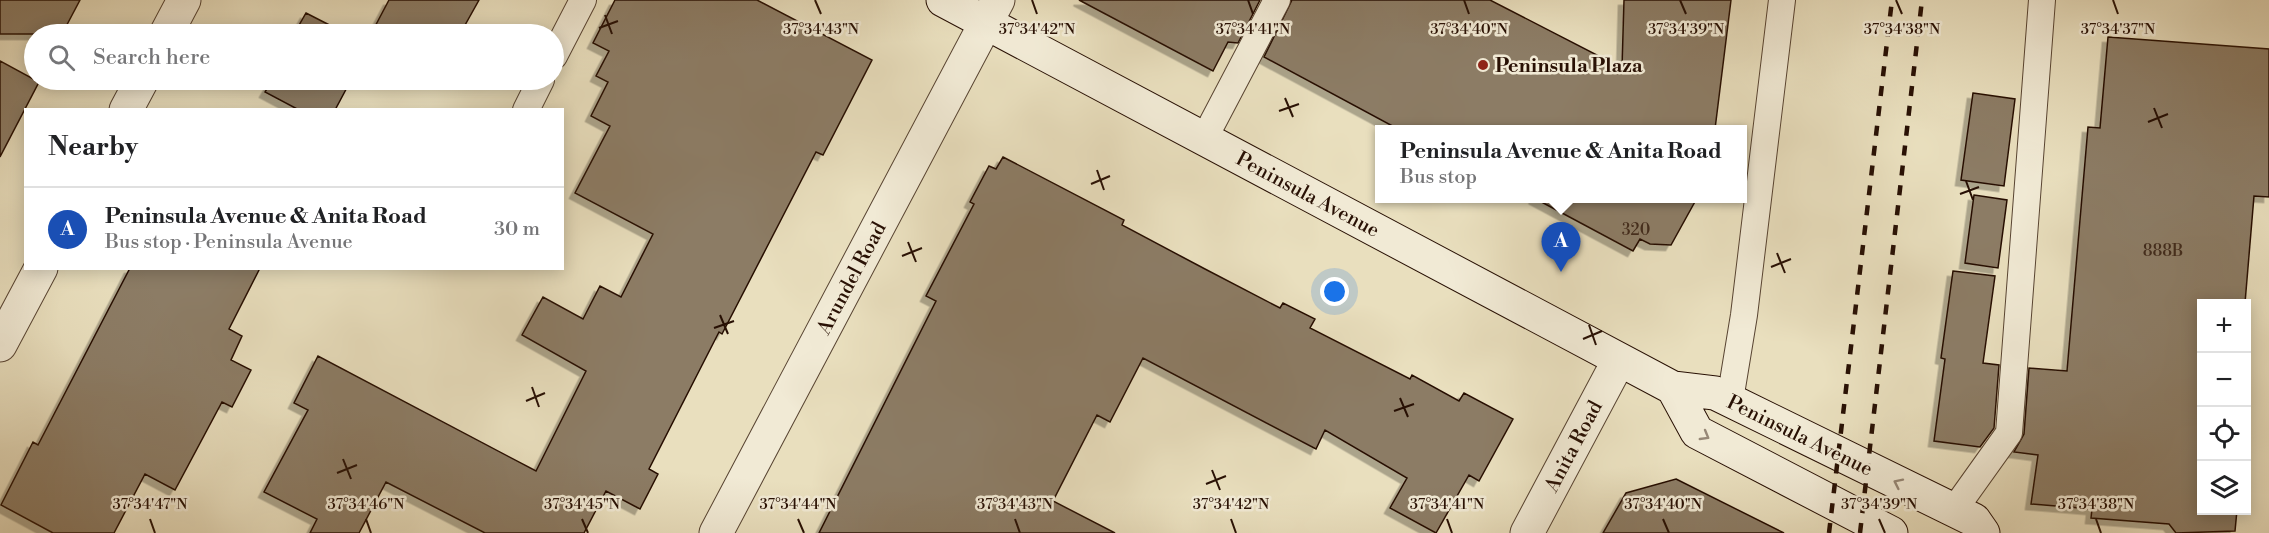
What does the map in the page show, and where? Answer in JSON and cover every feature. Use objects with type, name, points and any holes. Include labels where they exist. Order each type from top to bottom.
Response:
[{"type":"main road","points":[[171,24],[184,0]]},
{"type":"main road","name":"Peninsula Avenue","points":[[943,0],[992,12],[1204,140],[1673,388],[1715,393],[1730,400],[1974,520],[1983,533]]},
{"type":"main road","name":"Arundel Road","points":[[716,533],[992,12]]},
{"type":"main road","points":[[127,108],[137,90]]},
{"type":"main road","points":[[0,345],[40,270]]},
{"type":"main road","name":"Anita Road","points":[[1527,533],[1619,360]]},
{"type":"main road","points":[[1673,388],[1696,432],[1891,533]]},
{"type":"lane","points":[[564,37],[583,0]]},
{"type":"lane","points":[[1204,140],[1277,0]]},
{"type":"lane","points":[[1730,400],[1744,315],[1782,0]]},
{"type":"lane","points":[[1954,510],[2009,433],[2042,0]]},
{"type":"lane","points":[[527,108],[536,90]]},
{"type":"building","points":[[0,0],[80,0],[67,24],[24,24],[24,34],[0,34]]},
{"type":"building","points":[[389,0],[479,0],[466,24],[376,24]]},
{"type":"building","points":[[615,0],[757,0],[872,60],[823,155],[816,152],[722,334],[719,332],[649,469],[658,474],[640,509],[606,491],[584,533],[485,533],[386,482],[359,533],[310,533],[317,519],[264,492],[308,410],[294,403],[318,356],[536,471],[586,371],[522,335],[543,297],[583,319],[600,286],[621,297],[653,234],[575,193],[610,126],[591,116],[608,82],[596,76],[609,51],[593,43]]},
{"type":"building","points":[[1079,0],[1260,0],[1238,43],[1228,42],[1213,71]]},
{"type":"building","name":"Peninsula Plaza","points":[[1292,0],[1490,0],[1622,68],[1624,0],[1731,0],[1715,125],[1391,125],[1264,57]]},
{"type":"building","points":[[306,13],[327,24],[300,24]]},
{"type":"building","points":[[2108,37],[2269,49],[2269,197],[2254,196],[2245,299],[2197,299],[2197,515],[2237,515],[2235,531],[2176,533],[2169,524],[2091,518],[2092,509],[2031,504],[2038,455],[2014,452],[2024,434],[2029,368],[2067,371],[2088,127],[2100,128]]},
{"type":"building","points":[[0,61],[24,74],[24,90],[35,90],[0,157]]},
{"type":"building","points":[[266,90],[346,90],[336,108],[295,108],[265,92]]},
{"type":"building","points":[[1973,93],[2015,99],[2004,186],[1961,180]]},
{"type":"building","points":[[1003,157],[1124,220],[1122,225],[1280,308],[1283,303],[1315,319],[1310,328],[1410,379],[1412,375],[1459,401],[1464,393],[1513,419],[1479,481],[1469,475],[1436,533],[1390,508],[1407,478],[1325,430],[1316,449],[1143,358],[1110,422],[1097,415],[1053,501],[1115,533],[819,533],[936,301],[926,296],[974,204],[970,202],[989,166],[996,169]]},
{"type":"building","points":[[1974,195],[2007,200],[1998,268],[1965,263]]},
{"type":"building","points":[[1543,203],[1694,203],[1671,245],[1650,244],[1640,239],[1633,251]]},
{"type":"building","points":[[129,270],[259,270],[229,329],[242,336],[231,360],[251,370],[232,407],[222,402],[175,490],[145,474],[114,533],[53,533],[1,505],[33,442],[38,445]]},
{"type":"building","points":[[1953,271],[1995,276],[1983,363],[1999,365],[1994,428],[1980,447],[1934,441],[1945,359],[1941,358]]},
{"type":"building","points":[[1676,479],[1784,533],[1603,533],[1626,493]]},
{"type":"railway","points":[[1829,533],[1892,0]]},
{"type":"railway","points":[[1860,533],[1922,0]]},
{"type":"place","name":"Peninsula Plaza","points":[[1483,65]]},
{"type":"place","name":"Peninsula Avenue & Anita Road","points":[[1561,272]]}]
